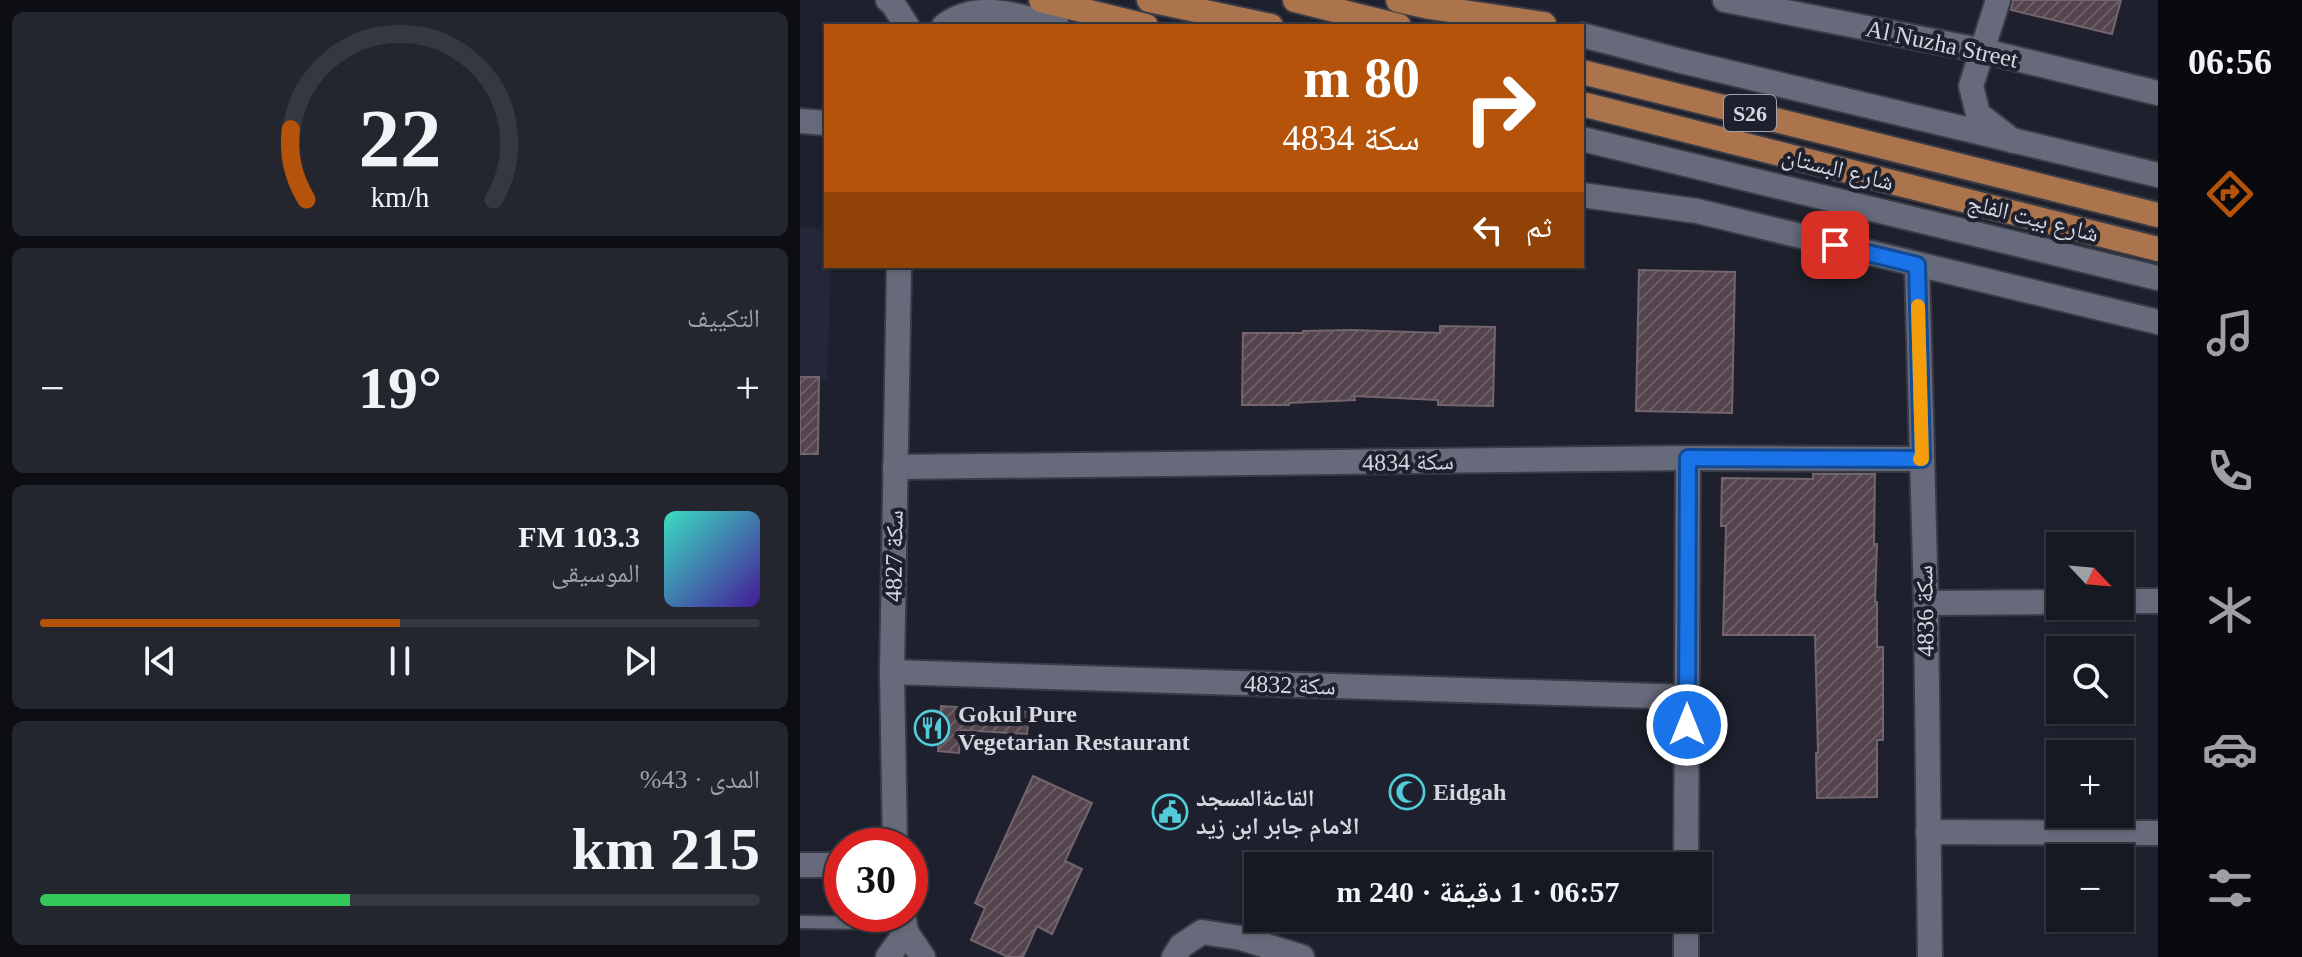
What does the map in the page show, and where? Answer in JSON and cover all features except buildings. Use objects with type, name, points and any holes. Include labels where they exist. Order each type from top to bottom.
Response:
[{"type":"main road","points":[[1041,0],[1138,24]]},
{"type":"main road","points":[[1149,0],[1262,24]]},
{"type":"main road","points":[[1295,0],[1391,24]]},
{"type":"main road","points":[[1398,0],[1540,24]]},
{"type":"main road","name":"شارع البستان","points":[[1584,72],[1917,155]]},
{"type":"main road","name":"شارع البستان","points":[[1584,105],[1908,187]]},
{"type":"main road","name":"شارع بيت الفلج","points":[[1917,155],[2158,215]]},
{"type":"main road","name":"شارع بيت الفلج","points":[[1908,187],[2158,249]]},
{"type":"street","points":[[888,0],[906,24]]},
{"type":"street","points":[[1467,0],[1544,24]]},
{"type":"street","name":"Al Nuzha Street","points":[[1725,0],[1984,51],[2158,93]]},
{"type":"street","points":[[1998,0],[1971,86],[1978,114],[2013,141]]},
{"type":"street","points":[[947,24],[967,12],[987,10],[1048,24]]},
{"type":"street","points":[[1584,36],[2158,175]]},
{"type":"street","points":[[800,121],[824,123]]},
{"type":"street","points":[[1584,139],[2158,278]]},
{"type":"street","points":[[1584,195],[1697,211],[2158,322]]},
{"type":"street","name":"سكة 4836","points":[[1917,265],[1926,603],[1930,957]]},
{"type":"street","name":"سكة 4827","points":[[895,828],[892,672],[899,268]]},
{"type":"street","points":[[1686,852],[1688,458]]},
{"type":"street","name":"سكة 4834","points":[[895,467],[1688,458],[1922,459]]},
{"type":"street","points":[[2134,601],[2158,601]]},
{"type":"street","points":[[1926,603],[2046,602]]},
{"type":"street","name":"سكة 4832","points":[[892,672],[1687,697]]},
{"type":"street","points":[[1928,832],[2158,833]]},
{"type":"street","points":[[800,865],[824,865]]},
{"type":"street","points":[[888,957],[900,932]]},
{"type":"street","points":[[910,932],[923,957]]},
{"type":"street","points":[[1174,957],[1181,946],[1202,932],[1241,938],[1302,957]]},
{"type":"street","points":[[1686,932],[1686,957]]},
{"type":"lane","points":[[800,922],[824,922]]},
{"type":"shaded area","points":[[800,227],[824,228],[824,268],[831,268],[827,381],[819,377],[800,377]]},
{"type":"slow traffic","points":[[1918,306],[1920,459]]},
{"type":"place","name":"Gokul Pure Vegetarian Restaurant","points":[[932,728]]},
{"type":"place","name":"Eidgah","points":[[1407,792]]},
{"type":"place","name":"القاعةالمسجد الامام جابر ابن زيد","points":[[1170,812]]},
{"type":"route","points":[[1687,725],[1688,458],[1922,459],[1917,265],[1835,245]]}]
